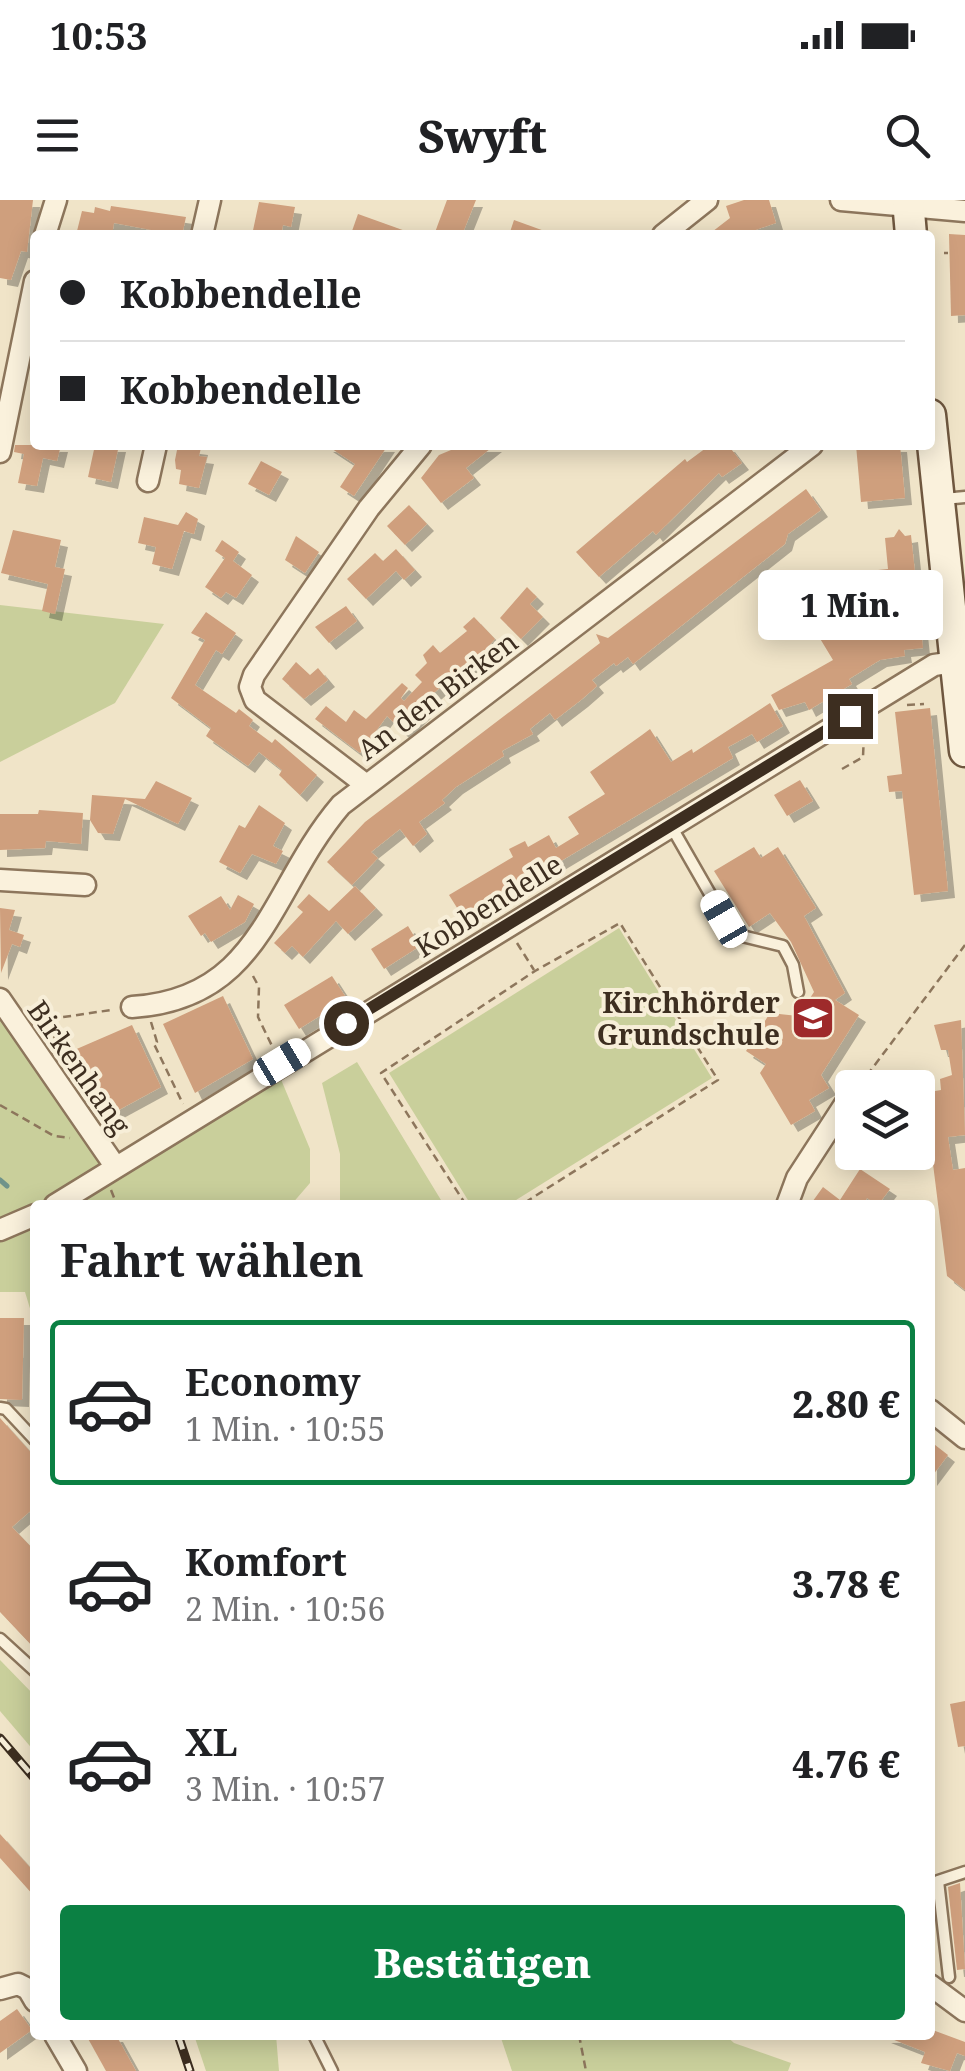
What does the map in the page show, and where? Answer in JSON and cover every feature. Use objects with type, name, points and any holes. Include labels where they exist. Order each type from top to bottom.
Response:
[{"type":"main road","points":[[935,434],[952,498],[965,752]]},
{"type":"street","points":[[47,230],[56,200]]},
{"type":"street","points":[[203,230],[210,200]]},
{"type":"street","points":[[668,230],[707,200]]},
{"type":"street","points":[[841,200],[909,214],[965,211]]},
{"type":"street","points":[[0,452],[30,305]]},
{"type":"street","points":[[148,482],[155,450]]},
{"type":"street","points":[[365,784],[255,700],[250,687],[254,675],[369,508],[417,450]]},
{"type":"street","name":"An den Birken","points":[[139,1006],[190,996],[244,960],[318,832],[365,784],[805,450]]},
{"type":"street","name":"Kobbendelle","points":[[63,1200],[934,665],[958,643]]},
{"type":"street","points":[[0,880],[85,885]]},
{"type":"street","name":"Birkenhang","points":[[0,999],[115,1166]]},
{"type":"street","points":[[790,1200],[797,1178],[835,1120]]},
{"type":"street","points":[[0,1230],[30,1217]]},
{"type":"street","points":[[935,1414],[965,1438]]},
{"type":"street","points":[[939,1981],[965,2011]]},
{"type":"street","points":[[0,1989],[18,1984],[30,1992]]},
{"type":"street","points":[[58,2040],[76,2071]]},
{"type":"lane","points":[[670,825],[729,926],[742,936],[783,946],[793,965],[798,992]]},
{"type":"lane","points":[[0,1408],[6,1408],[30,1434]]},
{"type":"lane","points":[[0,1639],[30,1666]]},
{"type":"lane","points":[[939,1981],[938,1881],[965,1872]]},
{"type":"lane","points":[[316,2040],[332,2071]]},
{"type":"path","points":[[901,706],[924,704]]},
{"type":"path","points":[[842,769],[862,757],[866,728]]},
{"type":"path","points":[[859,732],[863,738]]},
{"type":"path","points":[[463,1200],[381,1072],[534,971],[620,922],[718,1080],[529,1200]]},
{"type":"path","points":[[870,1070],[965,946]]},
{"type":"path","points":[[523,954],[534,971]]},
{"type":"path","points":[[259,987],[258,1017],[282,1062]]},
{"type":"path","points":[[56,1048],[50,1020],[139,1006],[190,1119]]},
{"type":"path","points":[[0,1105],[54,1136],[96,1139]]},
{"type":"path","points":[[581,2040],[586,2071]]},
{"type":"green space","points":[[0,605],[164,624],[115,703],[0,762]]},
{"type":"green space","points":[[619,928],[712,1078],[516,1200],[468,1200],[389,1073]]},
{"type":"green space","points":[[0,1014],[118,1175],[280,1077],[310,1149],[310,1183],[295,1200],[30,1200],[30,1308],[25,1292],[0,1292]]},
{"type":"green space","points":[[357,1062],[441,1200],[340,1200],[340,1154],[322,1083]]},
{"type":"green space","points":[[0,1660],[30,1691],[30,1746],[0,1711]]},
{"type":"green space","points":[[196,2040],[276,2040],[279,2071],[206,2071]]},
{"type":"green space","points":[[502,2040],[731,2040],[791,2063],[788,2071],[512,2071]]},
{"type":"building","points":[[0,200],[33,200],[27,252],[21,251],[11,280],[0,278]]},
{"type":"building","points":[[447,200],[476,200],[464,230],[436,230]]},
{"type":"building","points":[[744,200],[769,200],[776,223],[756,230],[714,230],[730,218],[726,206]]},
{"type":"building","points":[[259,202],[295,207],[291,227],[253,230]]},
{"type":"building","points":[[111,206],[186,217],[183,230],[151,230],[114,223],[113,230],[77,230],[82,211],[94,213],[95,207],[110,211]]},
{"type":"building","points":[[358,214],[403,230],[352,230]]},
{"type":"building","points":[[514,220],[542,230],[511,230]]},
{"type":"building","points":[[949,234],[965,235],[965,315],[951,316]]},
{"type":"building","points":[[15,445],[30,445],[30,450],[60,450],[57,461],[43,458],[37,486],[18,483],[24,454],[14,452]]},
{"type":"building","points":[[94,450],[118,450],[111,482],[88,477]]},
{"type":"building","points":[[177,450],[200,450],[199,456],[207,457],[199,488],[179,484],[181,470],[176,469]]},
{"type":"building","points":[[334,450],[385,450],[354,496],[340,487],[355,464]]},
{"type":"building","points":[[451,450],[489,450],[466,468],[474,478],[441,503],[421,478],[439,455]]},
{"type":"building","points":[[703,450],[732,450],[742,463],[722,477],[719,473],[656,535],[653,531],[599,577],[576,552],[685,459],[687,462]]},
{"type":"building","points":[[856,450],[900,450],[905,498],[861,502]]},
{"type":"building","points":[[261,461],[282,472],[269,495],[248,484]]},
{"type":"building","points":[[806,489],[821,510],[788,534],[785,544],[633,664],[628,657],[616,666],[614,663],[592,680],[597,686],[581,700],[555,720],[550,713],[530,729],[533,734],[502,751],[504,756],[456,787],[442,800],[445,803],[419,822],[427,834],[413,846],[400,829],[371,852],[378,858],[352,885],[327,862],[365,822],[600,643],[596,634],[608,638]]},
{"type":"building","points":[[409,505],[427,524],[405,545],[387,526]]},
{"type":"building","points":[[186,512],[198,519],[194,534],[184,531],[172,569],[152,564],[156,547],[138,543],[144,517],[178,525]]},
{"type":"building","points":[[899,529],[905,536],[911,535],[923,648],[904,650],[905,656],[880,660],[849,679],[852,684],[809,710],[805,702],[779,710],[771,695],[833,660],[813,627],[826,620],[837,638],[868,612],[867,604],[872,603],[868,571],[888,569],[885,538],[894,537]]},
{"type":"building","points":[[13,530],[61,540],[55,567],[65,569],[55,614],[42,611],[48,584],[1,573]]},
{"type":"building","points":[[296,536],[319,552],[305,573],[285,560]]},
{"type":"building","points":[[222,540],[239,552],[233,561],[252,575],[236,598],[226,592],[221,598],[205,587],[225,558],[215,551]]},
{"type":"building","points":[[396,549],[415,570],[404,580],[396,571],[366,599],[347,579],[375,553],[383,561]]},
{"type":"building","points":[[527,587],[537,597],[530,604],[543,617],[521,639],[500,618]]},
{"type":"building","points":[[346,606],[357,621],[329,643],[315,627]]},
{"type":"building","points":[[206,612],[236,633],[222,654],[216,650],[195,685],[236,713],[239,709],[253,720],[249,726],[272,743],[275,739],[317,775],[300,795],[279,775],[282,770],[259,752],[248,766],[206,736],[211,728],[171,698],[205,640],[191,633]]},
{"type":"building","points":[[474,617],[495,639],[467,670],[463,666],[433,694],[437,698],[403,732],[387,716],[360,753],[315,719],[326,706],[346,722],[354,710],[366,719],[402,683],[408,688],[401,698],[404,701],[422,682],[415,675],[427,663],[423,655],[433,645],[440,653],[467,631],[463,627]]},
{"type":"building","points":[[296,662],[310,675],[318,668],[328,680],[304,699],[282,679]]},
{"type":"building","points":[[770,703],[783,726],[757,742],[752,734],[728,747],[733,758],[464,919],[449,895],[513,857],[509,849],[525,841],[528,847],[549,835],[556,848],[579,834],[568,817],[605,794],[590,772],[650,729],[671,762],[692,749],[693,753]]},
{"type":"building","points":[[930,708],[948,891],[914,895],[902,791],[889,792],[887,776],[902,774],[895,712]]},
{"type":"building","points":[[800,780],[813,801],[787,816],[774,795]]},
{"type":"building","points":[[156,781],[192,798],[178,824],[125,799],[113,834],[98,833],[90,820],[92,795],[145,799]]},
{"type":"building","points":[[259,805],[285,823],[273,846],[283,851],[276,864],[252,854],[240,873],[219,862],[239,825],[245,828]]},
{"type":"building","points":[[39,810],[83,813],[81,844],[46,841],[45,848],[0,850],[0,814],[38,814]]},
{"type":"building","points":[[754,847],[761,858],[778,847],[816,908],[804,916],[845,993],[835,1000],[859,1015],[821,1075],[829,1088],[809,1100],[815,1111],[791,1125],[760,1073],[766,1064],[746,1051],[770,1013],[798,1016],[814,992],[791,942],[770,913],[749,927],[714,871]]},
{"type":"building","points":[[355,886],[376,908],[348,934],[336,921],[303,957],[292,946],[285,953],[274,943],[303,912],[297,907],[309,894],[329,911]]},
{"type":"building","points":[[238,895],[254,904],[245,922],[211,942],[205,933],[201,936],[188,916],[221,896],[230,910]]},
{"type":"building","points":[[0,908],[15,910],[9,930],[24,935],[20,947],[12,944],[1,973]]},
{"type":"building","points":[[408,926],[420,946],[384,969],[371,949]]},
{"type":"building","points":[[332,976],[347,999],[299,1029],[284,1005]]},
{"type":"building","points":[[223,996],[253,1059],[195,1093],[163,1024]]},
{"type":"building","points":[[961,1020],[965,1135],[948,1137],[953,1170],[965,1168],[965,1290],[947,1276],[934,1170],[935,1091],[941,1090],[940,1079],[952,1075],[948,1050],[941,1050],[934,1025]]},
{"type":"building","points":[[132,1025],[161,1087],[104,1118],[72,1051]]},
{"type":"building","points":[[859,1170],[890,1189],[882,1200],[840,1200]]},
{"type":"building","points":[[823,1187],[840,1200],[814,1200]]},
{"type":"building","points":[[0,1318],[24,1318],[22,1400],[0,1399]]},
{"type":"building","points":[[0,1418],[30,1451],[30,1511],[12,1527],[30,1546],[30,1644],[0,1612]]},
{"type":"building","points":[[935,1445],[948,1455],[935,1472]]},
{"type":"building","points":[[965,1701],[965,1746],[958,1747],[950,1704]]},
{"type":"building","points":[[0,1834],[30,1867],[30,1891],[0,1858]]},
{"type":"building","points":[[960,1883],[965,1969],[957,1970],[948,1887]]},
{"type":"building","points":[[17,2009],[30,2031],[0,2053],[0,2021]]},
{"type":"building","points":[[935,2031],[965,2042],[965,2056],[957,2053],[950,2071],[921,2063],[925,2052],[894,2040],[935,2040]]},
{"type":"building","points":[[89,2040],[119,2040],[136,2071],[106,2071]]},
{"type":"waterway","points":[[0,1180],[7,1186]]},
{"type":"railway","points":[[0,1738],[30,1773]]},
{"type":"railway","points":[[180,2040],[190,2071]]},
{"type":"place","name":"Kirchhörder Grundschule","points":[[813,1018]]},
{"type":"route","points":[[346,1023],[850,716]]}]
